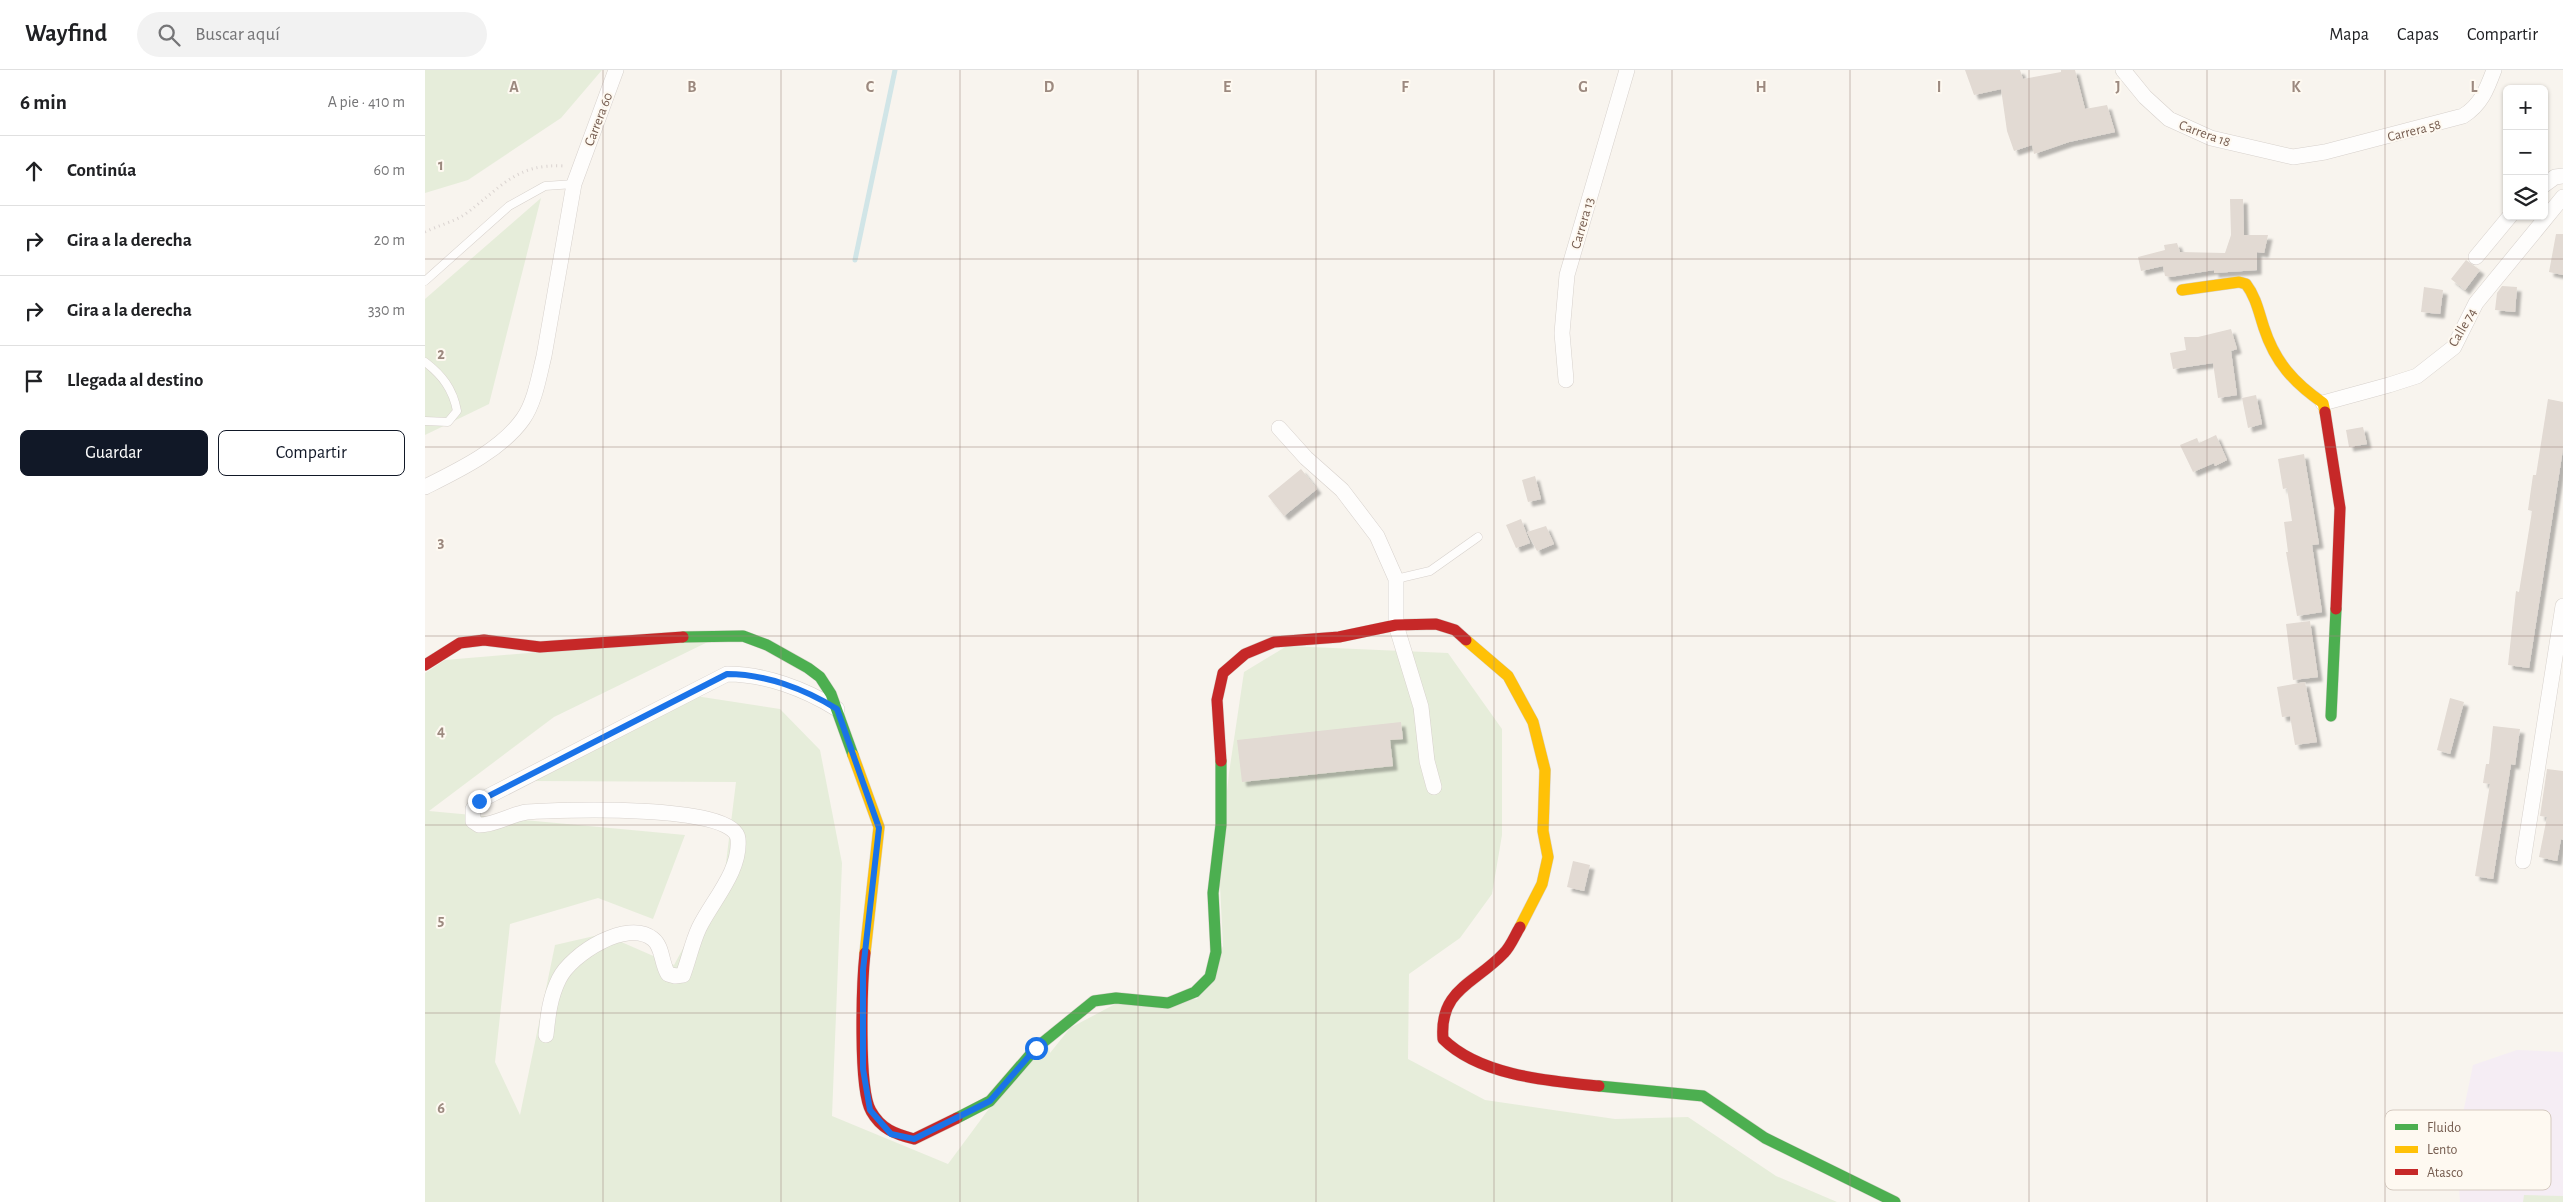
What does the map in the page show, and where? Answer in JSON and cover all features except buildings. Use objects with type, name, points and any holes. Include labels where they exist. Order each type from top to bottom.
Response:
[{"type":"street","name":"Carrera 60","points":[[425,487],[500,443],[524,418],[537,384],[544,356],[574,184],[616,70]]},
{"type":"street","name":"Carrera 13","points":[[1566,380],[1562,333],[1567,275],[1627,70]]},
{"type":"street","name":"Carrera 18","points":[[2123,70],[2145,97],[2169,119],[2211,138],[2263,152],[2293,157],[2308,155]]},
{"type":"street","name":"Carrera 58","points":[[2308,155],[2463,116],[2474,110],[2480,102],[2487,91],[2494,70]]},
{"type":"street","points":[[2548,182],[2555,177],[2563,176]]},
{"type":"street","name":"Calle 74","points":[[2323,403],[2417,376],[2454,347],[2476,303],[2563,197]]},
{"type":"street","points":[[2476,257],[2507,220]]},
{"type":"street","points":[[2182,290],[2239,282],[2245,284],[2255,299],[2269,344],[2280,367],[2301,389],[2323,403],[2340,508],[2331,716]]},
{"type":"street","points":[[1279,428],[1306,458],[1342,490],[1377,536],[1396,579],[1396,625],[1421,707],[1427,761],[1434,787]]},
{"type":"street","points":[[2523,861],[2563,606]]},
{"type":"street","points":[[425,664],[460,643],[485,640],[540,647],[702,636],[743,636],[767,645],[808,668],[819,677],[831,694],[837,709],[879,828],[863,970],[863,1069],[870,1110],[891,1134],[914,1139],[990,1101],[1036,1048],[1094,1001],[1116,998],[1169,1003],[1195,992],[1210,977],[1216,952],[1213,893],[1221,825],[1221,738],[1217,700],[1223,673],[1245,654],[1274,642],[1339,637],[1396,625],[1436,624],[1455,630],[1507,676],[1533,722],[1545,770],[1543,831],[1548,857],[1542,884],[1522,924],[1505,952],[1449,1000],[1442,1025],[1443,1038],[1450,1046],[1494,1069],[1543,1080],[1663,1094],[1703,1096],[1765,1138],[1895,1202]]},
{"type":"street","points":[[546,1035],[549,1004],[559,978],[577,958],[608,939],[630,932],[648,935],[655,940],[660,948],[668,974],[675,976],[683,974],[699,928],[728,881],[738,848],[738,838],[734,830],[712,819],[696,815],[650,811],[525,812],[479,825],[472,818],[473,809],[479,801],[727,674],[752,674],[811,695],[837,709]]},
{"type":"lane","points":[[425,281],[509,206],[545,186],[574,184]]},
{"type":"lane","points":[[425,362],[449,385],[457,410],[447,422],[425,421]]},
{"type":"lane","points":[[1396,579],[1430,571],[1478,537]]},
{"type":"path","points":[[425,232],[462,216],[511,177],[543,165],[579,167]]},
{"type":"shaded area","points":[[2517,1050],[2563,1052],[2563,1202],[2460,1202],[2459,1190],[2551,1190],[2551,1110],[2464,1110],[2473,1065]]},
{"type":"green space","points":[[425,70],[602,70],[561,118],[468,180],[425,193]]},
{"type":"green space","points":[[541,198],[489,404],[425,435],[425,299]]},
{"type":"green space","points":[[718,637],[554,717],[429,811],[685,835],[653,919],[598,898],[510,924],[495,1062],[520,1115],[555,945],[603,934],[674,965],[725,871],[736,782],[531,781],[689,695],[780,709],[820,750],[842,863],[832,1116],[948,1164],[1045,1033],[1050,1053],[1070,1028],[1119,1002],[1197,999],[1223,946],[1219,865],[1229,773],[1244,672],[1287,646],[1448,653],[1502,729],[1502,835],[1492,894],[1460,938],[1409,974],[1408,1059],[1485,1100],[1615,1119],[1688,1117],[1776,1176],[1837,1202],[425,1202],[425,673],[445,660]]},
{"type":"green space","points":[[2524,1195],[2563,1196],[2563,1202],[2523,1202]]},
{"type":"waterway","points":[[855,260],[895,70]]},
{"type":"traffic: fast","points":[[2331,716],[2336,609]]},
{"type":"traffic: fast","points":[[683,637],[743,636],[767,645],[808,668],[820,677],[831,694],[853,755]]},
{"type":"traffic: fast","points":[[957,1118],[990,1101],[1036,1048],[1094,1001],[1116,998],[1168,1003],[1195,992],[1210,977],[1216,952],[1213,893],[1221,825],[1221,761]]},
{"type":"traffic: fast","points":[[1599,1086],[1703,1096],[1765,1138],[1895,1202]]},
{"type":"traffic: slow","points":[[2182,290],[2239,282],[2246,284],[2255,300],[2269,340],[2280,361],[2303,388],[2323,403],[2325,412]]},
{"type":"traffic: slow","points":[[1466,640],[1508,676],[1533,722],[1545,770],[1543,831],[1548,857],[1542,884],[1520,927]]},
{"type":"traffic: slow","points":[[853,755],[879,827],[865,953]]},
{"type":"traffic: jam","points":[[2325,412],[2340,508],[2336,609]]},
{"type":"traffic: jam","points":[[1221,761],[1217,700],[1223,673],[1245,654],[1274,642],[1339,637],[1396,625],[1436,624],[1455,630],[1466,640]]},
{"type":"traffic: jam","points":[[425,665],[460,643],[484,640],[540,647],[683,637]]},
{"type":"traffic: jam","points":[[1520,927],[1504,953],[1453,998],[1443,1022],[1443,1039],[1458,1051],[1496,1069],[1538,1079],[1599,1086]]},
{"type":"traffic: jam","points":[[865,953],[862,1034],[864,1081],[871,1111],[879,1122],[889,1130],[914,1139],[957,1118]]},
{"type":"route","points":[[479,801],[727,674],[752,674],[811,695],[837,709],[879,828],[863,970],[863,1069],[870,1110],[891,1134],[914,1139],[990,1101],[1036,1048]]}]
